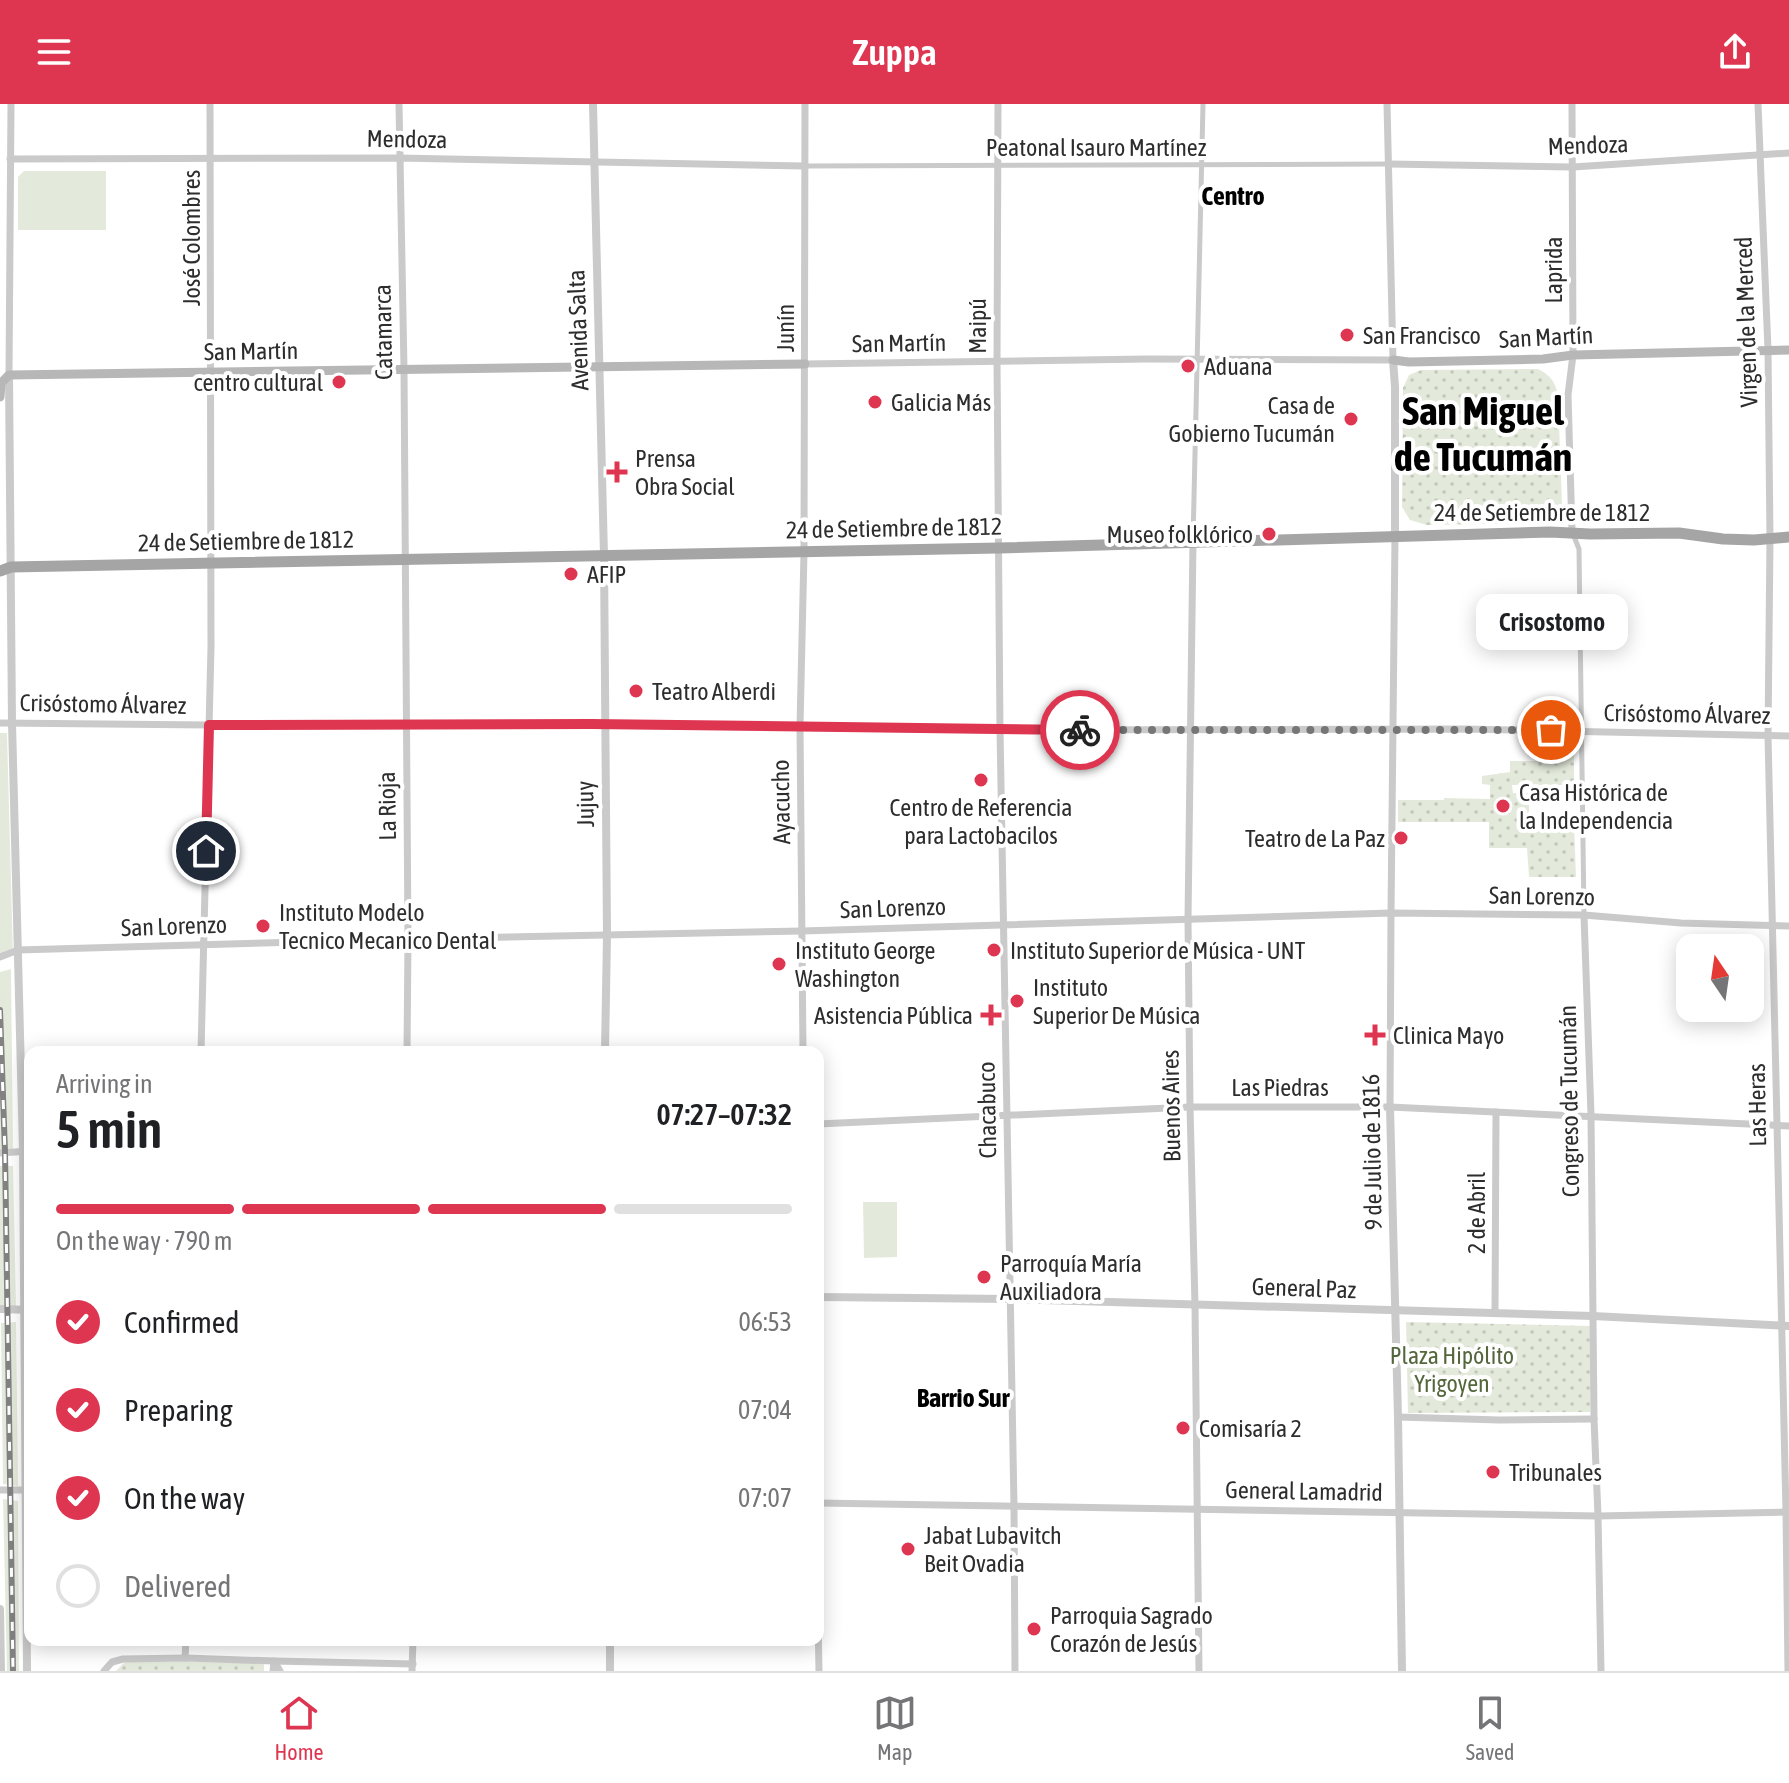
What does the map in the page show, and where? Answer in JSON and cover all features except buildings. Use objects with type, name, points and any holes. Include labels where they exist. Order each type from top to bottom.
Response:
[{"type":"main road","name":"San Martín","points":[[1393,360],[1543,359],[1573,355],[1789,350]]},
{"type":"main road","name":"San Martín","points":[[9,375],[805,364]]},
{"type":"main road","points":[[0,397],[1,383],[9,375]]},
{"type":"main road","name":"24 de Setiembre de 1812","points":[[4,567],[999,548],[1572,531],[1590,534],[1679,533],[1723,539],[1789,537]]},
{"type":"street","points":[[11,104],[4,567],[24,1084]]},
{"type":"street","name":"José Colombres","points":[[201,1046],[211,647],[210,104]]},
{"type":"street","name":"Catamarca","points":[[399,104],[405,560]]},
{"type":"street","name":"Avenida Salta","points":[[593,104],[604,556]]},
{"type":"street","name":"Junín","points":[[804,552],[805,104]]},
{"type":"street","name":"Maipú","points":[[998,104],[999,548]]},
{"type":"street","points":[[1193,541],[1203,104]]},
{"type":"street","points":[[1387,104],[1395,536]]},
{"type":"street","name":"Laprida","points":[[1572,104],[1573,355],[1568,395],[1572,531]]},
{"type":"street","name":"Virgen de la Merced","points":[[1758,104],[1768,350],[1770,539]]},
{"type":"street","points":[[0,145],[11,144]]},
{"type":"street","name":"Mendoza","points":[[1389,164],[1573,167],[1789,153]]},
{"type":"street","name":"Mendoza","points":[[10,159],[399,158],[804,166]]},
{"type":"street","name":"Peatonal Isauro Martínez","points":[[804,166],[1389,164]]},
{"type":"street","name":"San Martín","points":[[805,364],[1146,359],[1393,360]]},
{"type":"street","name":"Congreso de Tucumán","points":[[1572,531],[1579,549],[1601,1671]]},
{"type":"street","name":"9 de Julio de 1816","points":[[1395,536],[1390,1107],[1402,1671]]},
{"type":"street","name":"Las Heras","points":[[1770,539],[1768,736],[1785,1326],[1788,1671]]},
{"type":"street","name":"Buenos Aires","points":[[1193,541],[1188,919],[1199,1671]]},
{"type":"street","name":"Chacabuco","points":[[999,548],[1015,1671]]},
{"type":"street","name":"Ayacucho","points":[[803,1046],[800,726],[804,552]]},
{"type":"street","name":"Jujuy","points":[[604,556],[605,1046]]},
{"type":"street","name":"La Rioja","points":[[405,560],[407,1046]]},
{"type":"street","name":"Crisóstomo Álvarez","points":[[0,723],[800,726],[1000,730],[1393,729],[1789,736]]},
{"type":"street","name":"San Lorenzo","points":[[0,957],[18,950],[1391,913],[1584,915],[1681,923],[1789,926]]},
{"type":"street","name":"Las Piedras","points":[[824,1124],[1190,1107],[1390,1107],[1789,1126]]},
{"type":"street","name":"2 de Abril","points":[[1495,1313],[1496,1112]]},
{"type":"street","points":[[0,1153],[24,1151]]},
{"type":"street","name":"General Paz","points":[[824,1297],[1010,1299],[1495,1313],[1785,1326]]},
{"type":"street","points":[[0,1309],[24,1310]]},
{"type":"street","points":[[1398,1417],[1594,1419]]},
{"type":"street","points":[[0,1490],[24,1490]]},
{"type":"street","name":"General Lamadrid","points":[[824,1503],[1598,1516],[1788,1512]]},
{"type":"street","points":[[0,1609],[1,1671]]},
{"type":"street","points":[[27,1646],[27,1671]]},
{"type":"street","points":[[185,1658],[186,1646]]},
{"type":"street","points":[[104,1671],[112,1662],[123,1659],[185,1658],[412,1668],[413,1646]]},
{"type":"street","points":[[610,1646],[610,1671]]},
{"type":"street","points":[[819,1646],[819,1671]]},
{"type":"street","points":[[273,1671],[274,1661]]},
{"type":"street","points":[[274,1661],[280,1671]]},
{"type":"green space","points":[[24,171],[106,171],[106,230],[18,230],[18,177]]},
{"type":"green space","points":[[1538,369],[1551,379],[1558,395],[1562,504],[1556,516],[1547,523],[1427,525],[1410,520],[1402,507],[1403,388],[1409,375],[1421,370]]},
{"type":"green space","points":[[0,733],[7,733],[13,955],[0,960]]},
{"type":"green space","points":[[1574,736],[1574,785],[1512,785],[1513,793],[1529,793],[1529,823],[1574,823],[1576,877],[1529,877],[1527,848],[1489,848],[1489,822],[1398,822],[1398,800],[1490,799],[1490,785],[1482,784],[1482,776],[1510,772],[1510,761],[1543,761],[1543,737]]},
{"type":"green space","points":[[11,969],[13,1151],[0,1150],[0,972]]},
{"type":"green space","points":[[0,1166],[13,1166],[16,1306],[0,1307]]},
{"type":"green space","points":[[863,1202],[897,1202],[897,1257],[864,1258]]},
{"type":"green space","points":[[16,1322],[18,1486],[3,1484],[1,1323]]},
{"type":"green space","name":"Plaza Hipólito Yrigoyen","points":[[1406,1322],[1592,1326],[1590,1412],[1408,1413]]},
{"type":"green space","points":[[3,1499],[18,1501],[19,1671],[7,1671]]},
{"type":"green space","points":[[126,1661],[264,1663],[264,1671],[116,1671]]},
{"type":"railway","points":[[0,1010],[13,1671]]},
{"type":"way so far","points":[[1080,730],[1551,730]]},
{"type":"place","name":"San Francisco","points":[[1347,335]]},
{"type":"place","name":"Aduana","points":[[1188,366]]},
{"type":"place","name":"centro cultural","points":[[339,382]]},
{"type":"place","name":"Galicia Más","points":[[875,402]]},
{"type":"place","name":"Casa de Gobierno Tucumán","points":[[1351,419]]},
{"type":"place","name":"Prensa Obra Social","points":[[617,472]]},
{"type":"place","name":"Museo folklórico","points":[[1269,534]]},
{"type":"place","name":"AFIP","points":[[571,574]]},
{"type":"place","name":"Teatro Alberdi","points":[[636,691]]},
{"type":"place","name":"Crisostomo","points":[[1551,730]]},
{"type":"place","name":"Centro de Referencia para Lactobacilos","points":[[981,780]]},
{"type":"place","name":"Casa Histórica de la Independencia","points":[[1503,806]]},
{"type":"place","name":"Teatro de La Paz","points":[[1401,838]]},
{"type":"place","name":"Instituto Modelo Tecnico Mecanico Dental","points":[[263,926]]},
{"type":"place","name":"Instituto Superior de Música - UNT","points":[[994,950]]},
{"type":"place","name":"Instituto George Washington","points":[[779,964]]},
{"type":"place","name":"Instituto Superior De Música","points":[[1017,1001]]},
{"type":"place","name":"Asistencia Pública","points":[[991,1015]]},
{"type":"place","name":"Clinica Mayo","points":[[1375,1035]]},
{"type":"place","name":"Parroquía María Auxiliadora","points":[[984,1277]]},
{"type":"place","name":"Comisaría 2","points":[[1183,1428]]},
{"type":"place","name":"Tribunales","points":[[1493,1472]]},
{"type":"place","name":"Jabat Lubavitch Beit Ovadia","points":[[908,1549]]},
{"type":"place","name":"Parroquia Sagrado Corazón de Jesús","points":[[1034,1629]]},
{"type":"district","name":"Centro","points":[[1233,196]]},
{"type":"district","name":"San Miguel de Tucumán","points":[[1483,433]]},
{"type":"district","name":"Barrio Sur","points":[[963,1398]]},
{"type":"route","points":[[206,851],[209,725],[591,724],[1080,730]]}]
